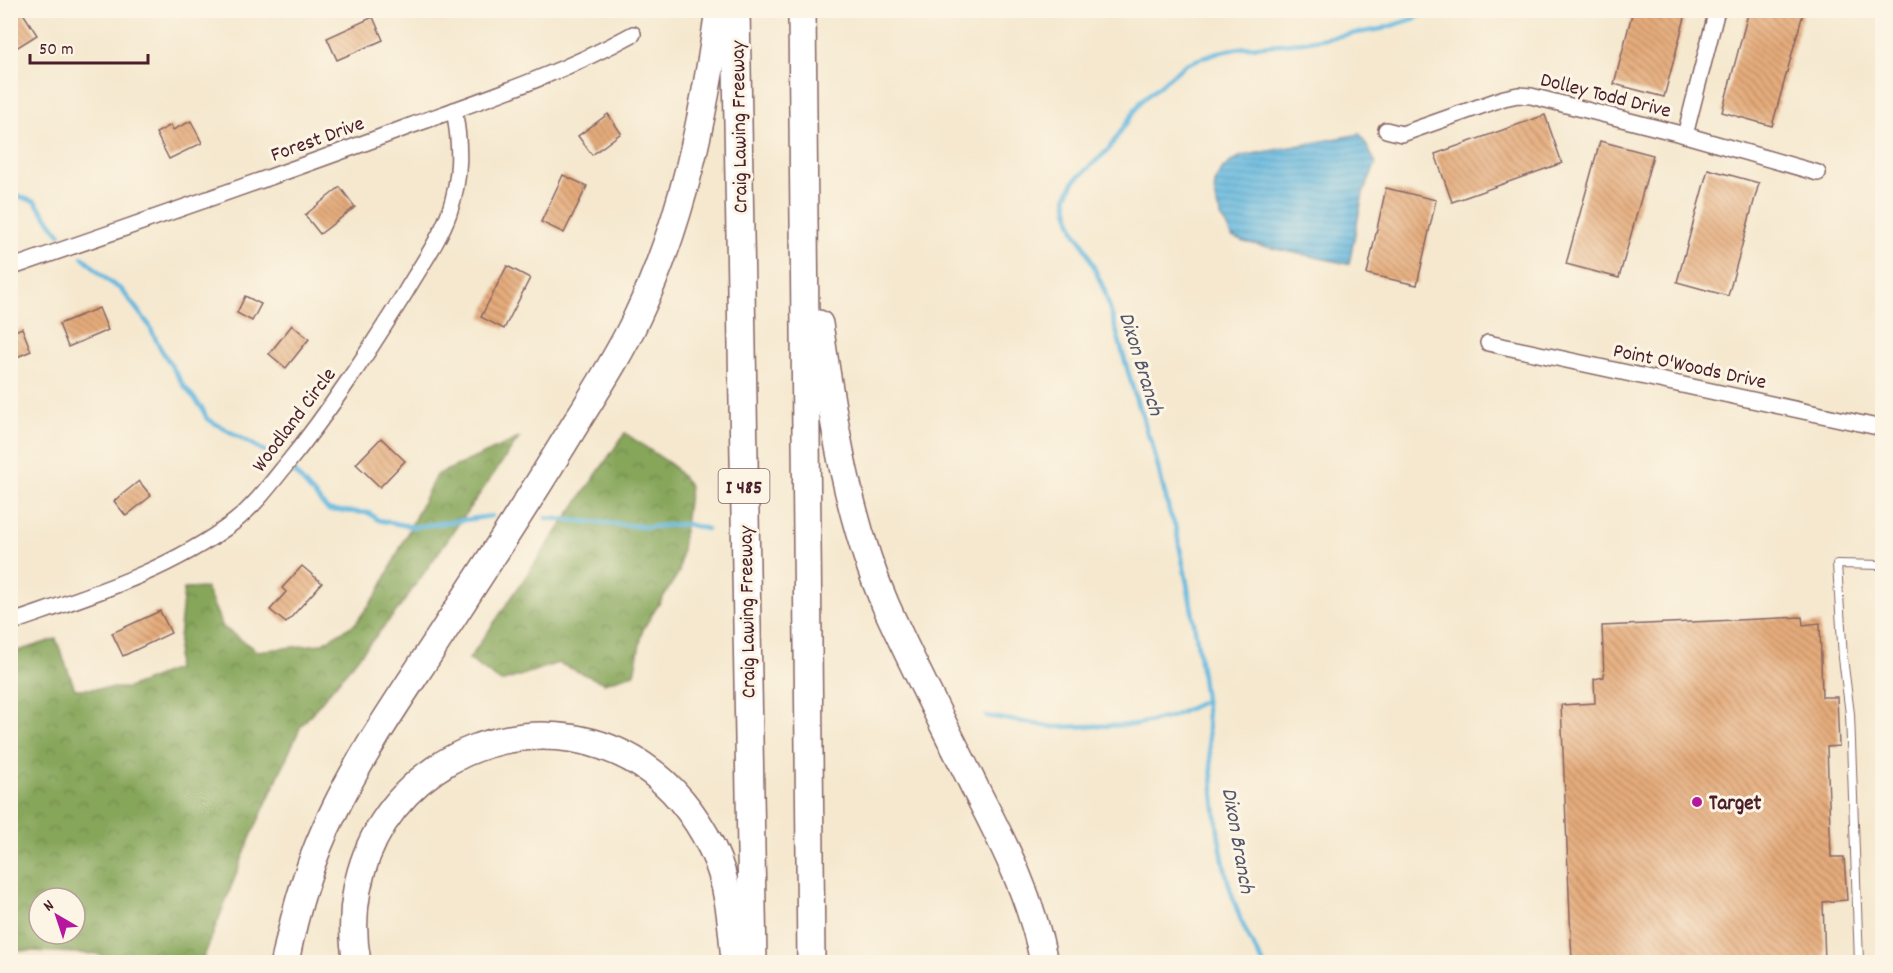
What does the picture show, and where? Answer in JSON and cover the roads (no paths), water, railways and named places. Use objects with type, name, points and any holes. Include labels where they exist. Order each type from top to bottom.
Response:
[{"type":"highway","points":[[285,963],[293,920],[304,885],[333,813],[353,775],[382,725],[559,452],[637,318],[678,213],[693,158],[702,123],[719,10]]},
{"type":"highway","name":"Craig Lawing Freeway","points":[[736,10],[753,963]]},
{"type":"highway","points":[[802,10],[811,963]]},
{"type":"highway","points":[[804,225],[840,454],[866,552],[885,604],[905,647],[1009,854],[1029,904],[1044,963]]},
{"type":"highway","points":[[357,963],[354,928],[356,893],[363,862],[375,836],[390,813],[423,778],[448,761],[480,746],[527,736],[558,736],[585,741],[614,751],[641,765],[680,799],[713,849],[732,918],[735,963]]},
{"type":"street","points":[[1685,135],[1717,10]]},
{"type":"street","name":"Forest Drive","points":[[10,268],[325,158],[454,110],[562,68],[604,50],[633,34]]},
{"type":"street","name":"Dolley Todd Drive","points":[[1386,130],[1402,134],[1518,95],[1551,101],[1685,135],[1818,173]]},
{"type":"street","name":"Woodland Circle","points":[[10,622],[83,597],[169,562],[233,523],[263,494],[332,405],[387,322],[442,230],[460,168],[459,136],[454,110]]},
{"type":"street","name":"Point O'Woods Drive","points":[[1488,343],[1882,428]]},
{"type":"lane","points":[[1859,963],[1850,714],[1843,658],[1837,564],[1882,565]]},
{"type":"water","points":[[1360,134],[1376,163],[1363,193],[1349,264],[1244,242],[1232,237],[1220,214],[1214,192],[1220,172],[1229,164],[1242,156]]},
{"type":"waterway","name":"Dixon Branch","points":[[1263,962],[1246,932],[1225,868],[1214,801],[1199,655],[1175,525],[1105,292],[1083,243],[1076,234],[1066,198],[1074,181],[1108,150],[1142,100],[1186,64],[1215,53],[1240,48],[1302,42],[1381,29],[1416,18],[1428,10]]},
{"type":"waterway","points":[[10,193],[35,202],[60,234]]},
{"type":"waterway","points":[[82,257],[110,283],[121,289],[149,325],[159,346],[184,386],[202,408],[207,419],[270,454]]},
{"type":"waterway","points":[[293,471],[328,510],[369,513],[378,520],[414,527],[492,516]]},
{"type":"waterway","points":[[546,518],[647,527],[686,524],[707,529]]},
{"type":"waterway","points":[[986,716],[1054,727],[1133,725],[1171,717],[1205,701]]},
{"type":"place","name":"Target","points":[[1697,802]]}]
